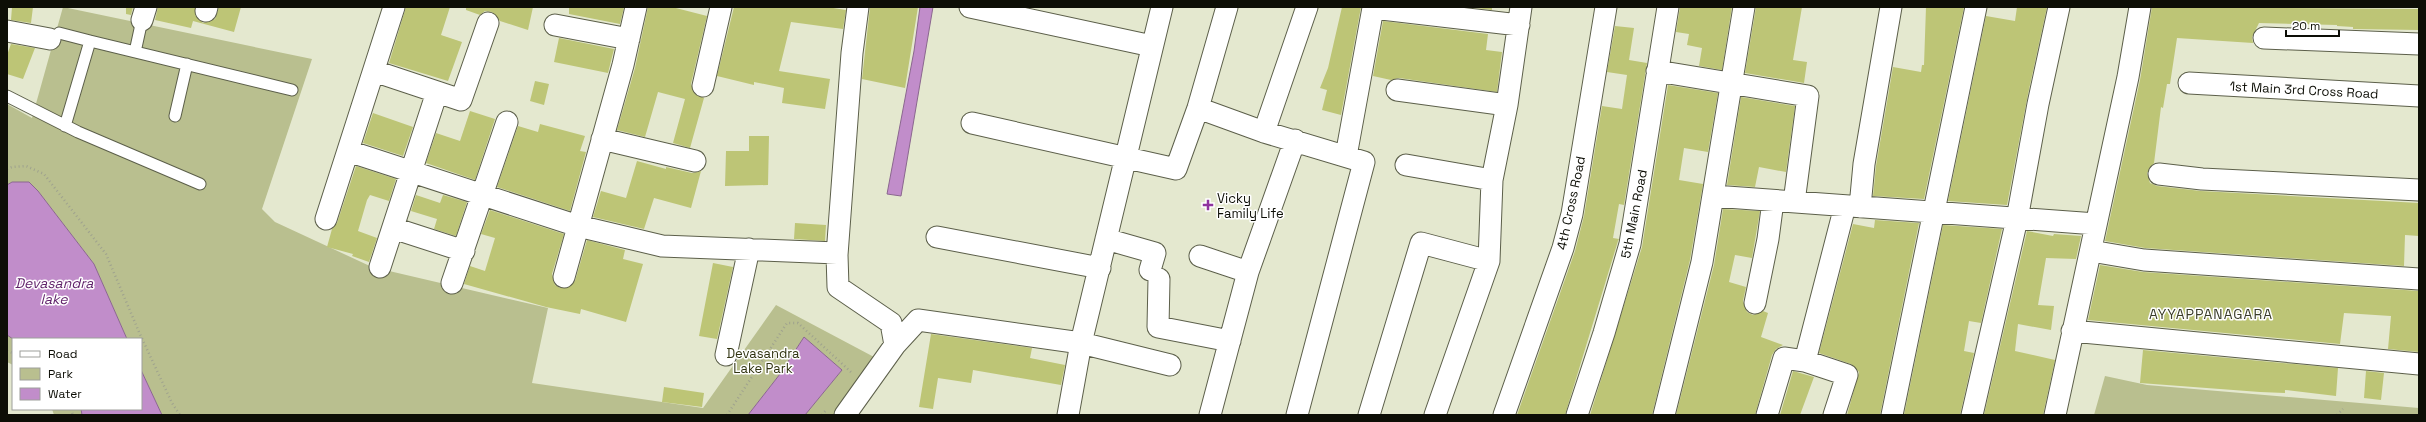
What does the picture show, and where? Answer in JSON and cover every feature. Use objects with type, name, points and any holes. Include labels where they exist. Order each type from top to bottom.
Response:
[{"type":"street","points":[[326,219],[394,7]]},
{"type":"street","points":[[564,277],[629,39],[636,7]]},
{"type":"street","points":[[703,86],[721,7]]},
{"type":"street","points":[[858,7],[852,53],[837,253],[838,287],[891,323],[895,345]]},
{"type":"street","points":[[1068,415],[1081,343],[1162,7]]},
{"type":"street","points":[[972,123],[1176,169],[1198,108],[1227,7]]},
{"type":"street","points":[[1264,132],[1307,7]]},
{"type":"street","points":[[1346,156],[1373,7],[1520,16],[1507,105],[1492,180],[1489,261],[1435,415]]},
{"type":"street","name":"4th Cross Road","points":[[1504,415],[1563,248],[1568,227],[1606,7]]},
{"type":"street","name":"5th Main Road","points":[[1576,415],[1604,333],[1630,244],[1668,7]]},
{"type":"street","points":[[1664,415],[1702,262],[1733,84],[1744,7]]},
{"type":"street","points":[[1805,361],[1853,206],[1864,164],[1891,7]]},
{"type":"street","points":[[1892,415],[1976,7]]},
{"type":"street","points":[[1972,415],[2016,219],[2038,104],[2059,7]]},
{"type":"street","points":[[2055,415],[2128,77],[2140,7]]},
{"type":"street","points":[[983,9],[1152,46]]},
{"type":"street","points":[[374,70],[461,100],[488,23]]},
{"type":"street","points":[[554,25],[629,39]]},
{"type":"street","points":[[7,31],[54,36]]},
{"type":"street","points":[[2264,38],[2419,44]]},
{"type":"street","points":[[1657,71],[1808,96],[1794,202]]},
{"type":"street","name":"1st Main 3rd Cross Road","points":[[2189,83],[2419,96]]},
{"type":"street","points":[[1397,90],[1507,105]]},
{"type":"street","points":[[380,267],[437,92]]},
{"type":"street","points":[[1198,108],[1264,132],[1296,140],[1364,162],[1297,415]]},
{"type":"street","points":[[452,283],[507,122]]},
{"type":"street","points":[[602,139],[695,161]]},
{"type":"street","points":[[1210,415],[1248,272],[1296,140]]},
{"type":"street","points":[[348,151],[578,226],[662,246],[837,253]]},
{"type":"street","points":[[1406,165],[1492,180]]},
{"type":"street","points":[[2159,174],[2202,179],[2419,190]]},
{"type":"street","points":[[1713,196],[2096,224]]},
{"type":"street","points":[[1755,303],[1768,239],[1773,201]]},
{"type":"street","points":[[393,228],[464,251]]},
{"type":"street","points":[[937,237],[1100,268]]},
{"type":"street","points":[[1106,240],[1156,253],[1155,274],[1158,328],[1230,341]]},
{"type":"street","points":[[1369,415],[1421,243],[1489,261]]},
{"type":"street","points":[[726,356],[749,250]]},
{"type":"street","points":[[2091,251],[2144,260],[2419,279]]},
{"type":"street","points":[[1200,256],[1248,272]]},
{"type":"street","points":[[845,415],[895,345],[918,320],[1081,343],[1170,365]]},
{"type":"street","points":[[2072,331],[2419,364]]},
{"type":"street","points":[[1767,415],[1784,358],[1805,361],[1847,376],[1834,415]]},
{"type":"lane","points":[[135,52],[144,13]]},
{"type":"lane","points":[[54,36],[90,41],[292,90]]},
{"type":"lane","points":[[65,126],[90,41]]},
{"type":"lane","points":[[175,116],[187,64]]},
{"type":"lane","points":[[7,96],[65,126],[200,184]]},
{"type":"path","points":[[7,169],[26,166],[44,174],[106,254],[142,338]]},
{"type":"path","points":[[727,415],[787,323],[798,323],[807,333],[847,365],[853,374]]},
{"type":"path","points":[[142,339],[172,403],[180,415]]},
{"type":"path","points":[[2337,415],[2343,409]]},
{"type":"green space","name":"Devasandra Lake Park","points":[[63,7],[312,59],[262,209],[275,222],[372,267],[548,308],[532,383],[703,408],[776,305],[874,357],[835,415],[805,415],[842,370],[804,337],[780,374],[748,415],[162,415],[142,372],[142,338],[127,338],[94,264],[38,191],[29,182],[12,182],[7,185],[7,104],[32,118]]},
{"type":"green space","points":[[7,335],[12,338],[12,364],[7,362]]},
{"type":"green space","points":[[2105,376],[2147,385],[2419,408],[2419,415],[2094,415]]},
{"type":"green space","points":[[52,410],[81,410],[82,415],[54,415]]},
{"type":"water","points":[[920,7],[933,7],[901,196],[887,194],[914,51]]},
{"type":"water","name":"Devasandra lake","points":[[12,182],[29,182],[38,191],[94,264],[127,338],[12,338],[7,335],[7,185]]},
{"type":"water","points":[[804,337],[842,370],[805,415],[748,415],[780,374]]},
{"type":"water","points":[[142,372],[162,415],[82,415],[81,410],[142,410]]},
{"type":"building","points":[[12,7],[33,7],[31,23],[11,20]]},
{"type":"building","points":[[126,7],[133,7],[131,15],[126,14]]},
{"type":"building","points":[[158,7],[195,7],[195,15],[203,23],[215,19],[219,7],[241,7],[234,32],[193,21],[191,28],[155,20]]},
{"type":"building","points":[[406,7],[450,7],[441,35],[462,42],[448,81],[389,63]]},
{"type":"building","points":[[466,7],[533,7],[528,30],[500,21],[492,12],[485,11],[480,15],[466,10]]},
{"type":"building","points":[[569,7],[624,7],[620,24],[569,14]]},
{"type":"building","points":[[648,7],[672,7],[707,16],[691,84],[695,94],[704,98],[690,148],[673,143],[685,99],[658,92],[645,137],[617,130],[635,68]]},
{"type":"building","points":[[734,7],[827,7],[846,10],[843,29],[791,22],[779,71],[830,79],[825,109],[782,103],[784,88],[754,82],[754,85],[717,76]]},
{"type":"building","points":[[870,7],[918,7],[905,88],[862,79]]},
{"type":"building","points":[[1342,7],[1361,7],[1341,115],[1322,110],[1327,90],[1320,88],[1328,68]]},
{"type":"building","points":[[1468,7],[1492,7],[1492,10]]},
{"type":"building","points":[[1680,7],[1732,7],[1722,70],[1699,66],[1702,48],[1687,45],[1689,34],[1676,32]]},
{"type":"building","points":[[1756,7],[1802,7],[1793,60],[1807,62],[1804,83],[1745,73]]},
{"type":"building","points":[[1926,7],[1964,7],[1924,199],[1873,196],[1876,166],[1893,67],[1921,72],[1922,65],[1924,65]]},
{"type":"building","points":[[2017,7],[2047,7],[2028,94],[2007,205],[1948,201],[1986,16],[2015,21]]},
{"type":"building","points":[[2152,7],[2419,9],[2419,30],[2353,29],[2353,27],[2337,25],[2259,23],[2252,37],[2253,43],[2177,38],[2170,84],[2167,84],[2163,108],[2161,107],[2154,163],[2147,173],[2150,183],[2157,186],[2201,191],[2419,203],[2419,236],[2405,235],[2404,266],[2145,248],[2105,241],[2140,80]]},
{"type":"building","points":[[1383,21],[1488,34],[1486,50],[1502,52],[1497,92],[1399,78],[1391,80],[1373,76]]},
{"type":"building","points":[[1615,26],[1634,28],[1629,60],[1647,63],[1624,205],[1619,204],[1613,238],[1619,239],[1565,415],[1517,415],[1575,251],[1584,216],[1602,106],[1622,109],[1627,75],[1607,72]]},
{"type":"building","points":[[559,38],[614,49],[608,73],[554,62]]},
{"type":"building","points":[[11,44],[35,48],[23,79],[7,74],[7,55]]},
{"type":"building","points":[[535,81],[549,84],[544,105],[530,101]]},
{"type":"building","points":[[1668,85],[1718,93],[1708,152],[1684,148],[1679,180],[1703,184],[1690,260],[1652,415],[1590,415],[1642,247]]},
{"type":"building","points":[[1741,97],[1795,106],[1786,172],[1759,167],[1755,187],[1727,185]]},
{"type":"building","points":[[470,111],[495,119],[475,180],[426,163],[436,133],[460,141]]},
{"type":"building","points":[[373,113],[413,127],[403,156],[363,143]]},
{"type":"building","points":[[540,124],[585,136],[580,151],[586,152],[570,211],[497,187],[518,126],[538,132]]},
{"type":"building","points":[[749,136],[769,136],[768,185],[725,186],[726,151],[749,151]]},
{"type":"building","points":[[637,161],[666,169],[666,167],[692,173],[701,171],[691,208],[654,198],[644,229],[593,217],[601,191],[626,198]]},
{"type":"building","points":[[356,166],[396,179],[389,201],[370,195],[367,200],[358,231],[377,238],[369,262],[352,256],[353,254],[327,247],[332,229],[337,223]]},
{"type":"building","points":[[416,195],[440,203],[443,195],[467,202],[456,236],[434,229],[437,219],[411,211]]},
{"type":"building","points":[[1723,209],[1760,211],[1752,258],[1735,255],[1729,282],[1746,287],[1743,301],[1747,312],[1753,315],[1763,311],[1768,313],[1761,337],[1783,345],[1776,349],[1772,355],[1755,415],[1676,415],[1714,265]]},
{"type":"building","points":[[490,210],[564,234],[552,274],[555,285],[560,288],[567,288],[575,281],[587,240],[625,250],[623,259],[643,264],[626,322],[581,309],[580,314],[546,307],[464,284],[470,266],[485,271],[495,238],[481,234]]},
{"type":"building","points":[[1875,220],[1919,223],[1880,415],[1847,415],[1859,372],[1851,364],[1819,353],[1853,224],[1874,228]]},
{"type":"building","points":[[795,223],[826,225],[825,241],[794,239]]},
{"type":"building","points":[[1943,225],[2002,229],[1981,323],[1969,321],[1964,351],[1974,353],[1960,415],[1904,415]]},
{"type":"building","points":[[2027,231],[2053,236],[2054,234],[2081,236],[2076,259],[2046,258],[2038,305],[2054,306],[2051,330],[2018,324],[2015,351],[2055,360],[2043,415],[1984,415]]},
{"type":"building","points":[[713,263],[733,267],[717,339],[699,336]]},
{"type":"building","points":[[2100,265],[2143,272],[2419,291],[2419,352],[2388,349],[2391,316],[2344,313],[2340,344],[2088,320]]},
{"type":"building","points":[[931,334],[1032,348],[1030,358],[1065,365],[1061,385],[973,370],[971,383],[938,378],[933,409],[919,407]]},
{"type":"building","points":[[2143,350],[2338,368],[2336,396],[2285,390],[2285,393],[2260,392],[2140,383]]},
{"type":"building","points":[[1793,371],[1814,377],[1800,415],[1780,415]]},
{"type":"building","points":[[2366,371],[2384,373],[2381,400],[2364,398]]},
{"type":"building","points":[[664,387],[704,393],[702,407],[662,402]]},
{"type":"place","name":"Vicky Family Life","points":[[1208,205]]},
{"type":"district","name":"AYYAPPANAGARA","points":[[2211,314]]}]
